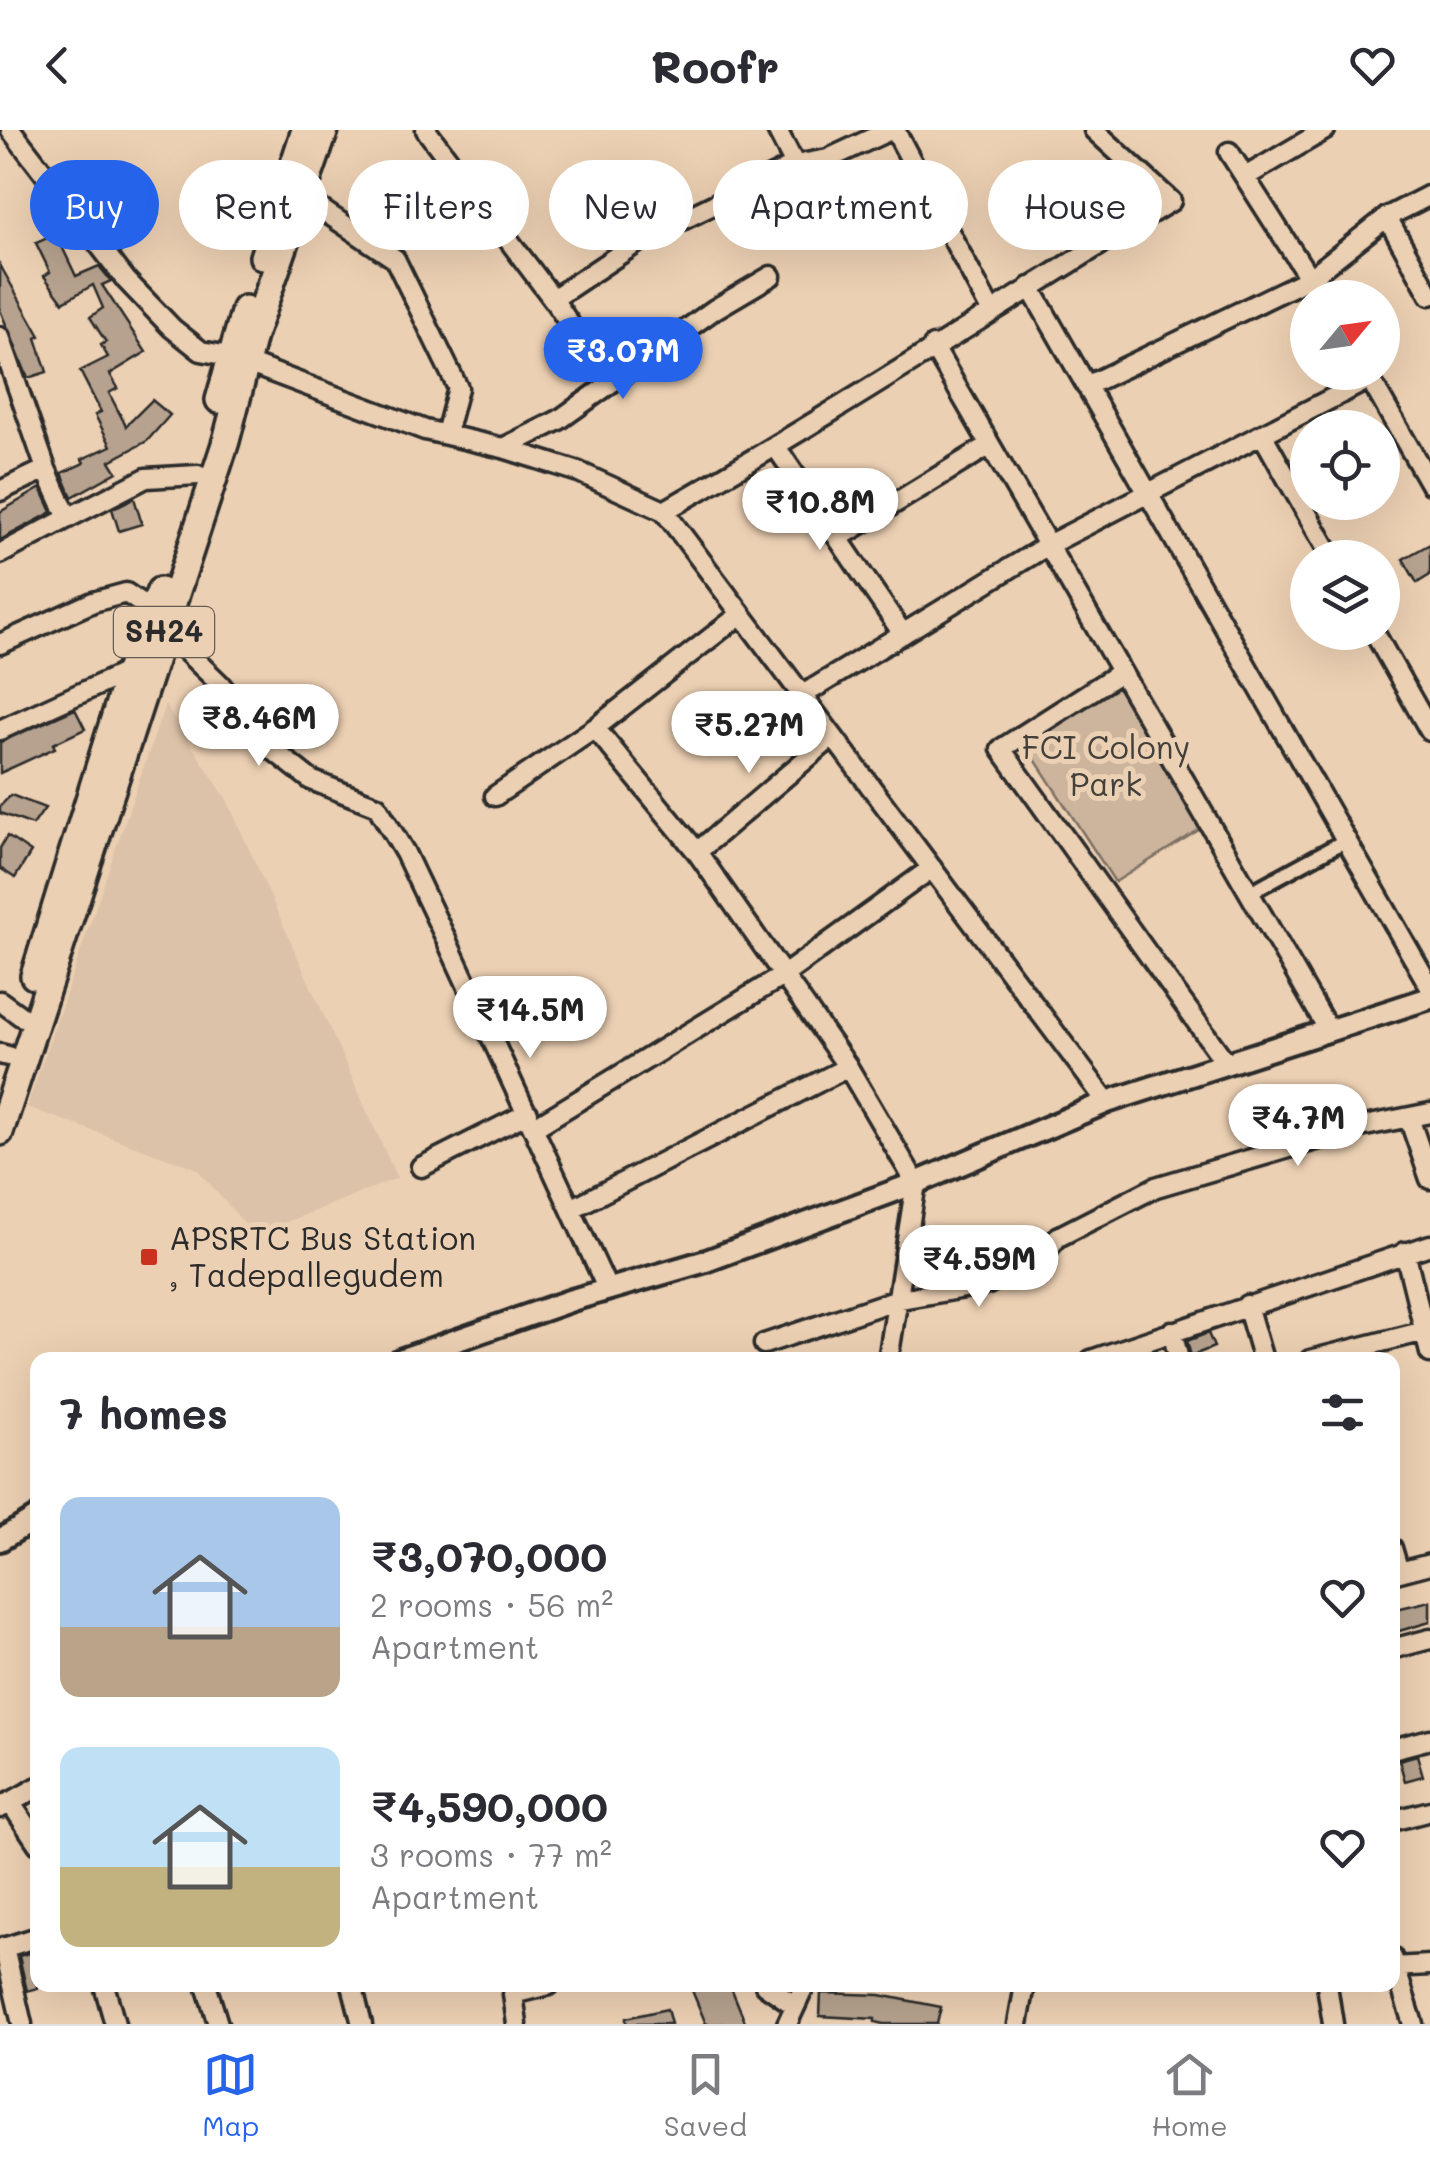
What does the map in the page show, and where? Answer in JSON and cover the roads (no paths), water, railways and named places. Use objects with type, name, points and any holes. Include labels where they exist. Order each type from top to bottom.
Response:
[{"type":"main road","name":"SH24","points":[[3,1064],[22,1017],[128,671],[159,621],[226,441],[238,360],[306,130]]},
{"type":"main road","name":"SH24","points":[[315,160],[324,130]]},
{"type":"main road","name":"SH24","points":[[0,1132],[159,621],[198,475],[282,250]]},
{"type":"street","points":[[12,130],[126,280],[172,328],[201,350],[238,360],[331,397],[578,472],[664,511],[1107,1102]]},
{"type":"street","points":[[426,130],[553,299],[609,382]]},
{"type":"street","points":[[776,130],[792,160]]},
{"type":"street","points":[[828,160],[892,130],[990,311]]},
{"type":"street","points":[[664,511],[776,447],[1171,201],[1094,130]]},
{"type":"street","points":[[1245,177],[1325,130]]},
{"type":"street","points":[[1229,152],[1310,278]]},
{"type":"street","points":[[1086,386],[1310,278],[1387,217],[1430,195]]},
{"type":"street","points":[[553,299],[641,240],[713,205]]},
{"type":"street","points":[[328,214],[394,259],[458,388],[446,434]]},
{"type":"street","points":[[1387,217],[1430,295]]},
{"type":"street","points":[[503,448],[559,420],[715,309],[771,276]]},
{"type":"street","points":[[1030,287],[1430,986]]},
{"type":"street","points":[[0,337],[46,469],[68,518]]},
{"type":"street","points":[[933,346],[1328,1030]]},
{"type":"street","points":[[801,696],[1048,545],[1342,390]]},
{"type":"street","points":[[1375,390],[1430,484]]},
{"type":"street","points":[[1262,434],[1322,540]]},
{"type":"street","points":[[838,538],[990,445]]},
{"type":"street","points":[[776,447],[903,634]]},
{"type":"street","points":[[0,491],[46,469]]},
{"type":"street","points":[[0,554],[146,478],[198,475]]},
{"type":"street","points":[[0,644],[92,602],[126,594],[159,621],[220,684],[274,750],[311,780],[377,806],[413,870],[608,1290]]},
{"type":"street","points":[[495,796],[596,728],[741,614]]},
{"type":"street","points":[[1384,650],[1430,731]]},
{"type":"street","points":[[0,730],[128,671]]},
{"type":"street","points":[[1121,672],[1001,749],[1226,1063]]},
{"type":"street","points":[[596,728],[697,852],[848,1067],[916,1182],[889,1352]]},
{"type":"street","points":[[697,852],[832,737]]},
{"type":"street","points":[[1249,893],[1346,840]]},
{"type":"street","points":[[420,1167],[531,1120],[784,976],[932,868]]},
{"type":"street","points":[[424,1352],[706,1261],[916,1182],[1107,1102],[1430,998]]},
{"type":"street","points":[[0,1000],[22,1017]]},
{"type":"street","points":[[571,1209],[848,1067]]},
{"type":"street","points":[[764,1344],[896,1300],[988,1284],[1044,1253],[1058,1237],[1156,1187],[1259,1155],[1430,1113]]},
{"type":"street","points":[[1409,1118],[1430,1179]]},
{"type":"street","points":[[1113,1352],[1430,1246]]},
{"type":"street","points":[[1373,1352],[1428,1345],[1405,1252]]},
{"type":"street","points":[[1247,1305],[1262,1352]]},
{"type":"street","points":[[1172,1332],[1177,1352]]},
{"type":"street","points":[[0,1540],[30,1521]]},
{"type":"street","points":[[1400,1572],[1430,1564]]},
{"type":"street","points":[[1400,1648],[1430,1640]]},
{"type":"street","points":[[1400,1747],[1430,1739]]},
{"type":"street","points":[[30,1791],[5,1805],[30,1835]]},
{"type":"street","points":[[1400,1819],[1430,1810]]},
{"type":"street","points":[[22,2024],[2,1948],[30,1939]]},
{"type":"street","points":[[1400,1963],[1430,1965]]},
{"type":"street","points":[[1400,1983],[1412,2024]]},
{"type":"street","points":[[106,1992],[115,2024]]},
{"type":"street","points":[[208,1992],[218,2024]]},
{"type":"street","points":[[354,1992],[362,2024]]},
{"type":"street","points":[[512,1992],[517,2024]]},
{"type":"street","points":[[774,1992],[795,2006]]},
{"type":"street","points":[[787,2024],[802,1992]]},
{"type":"street","points":[[1018,2024],[1024,1992]]},
{"type":"street","points":[[1328,1992],[1333,2024]]},
{"type":"place","name":"APSRTC Bus Station , Tadepallegudem","points":[[149,1257]]},
{"type":"park label","name":"FCI Colony Park","points":[[1106,766]]}]
